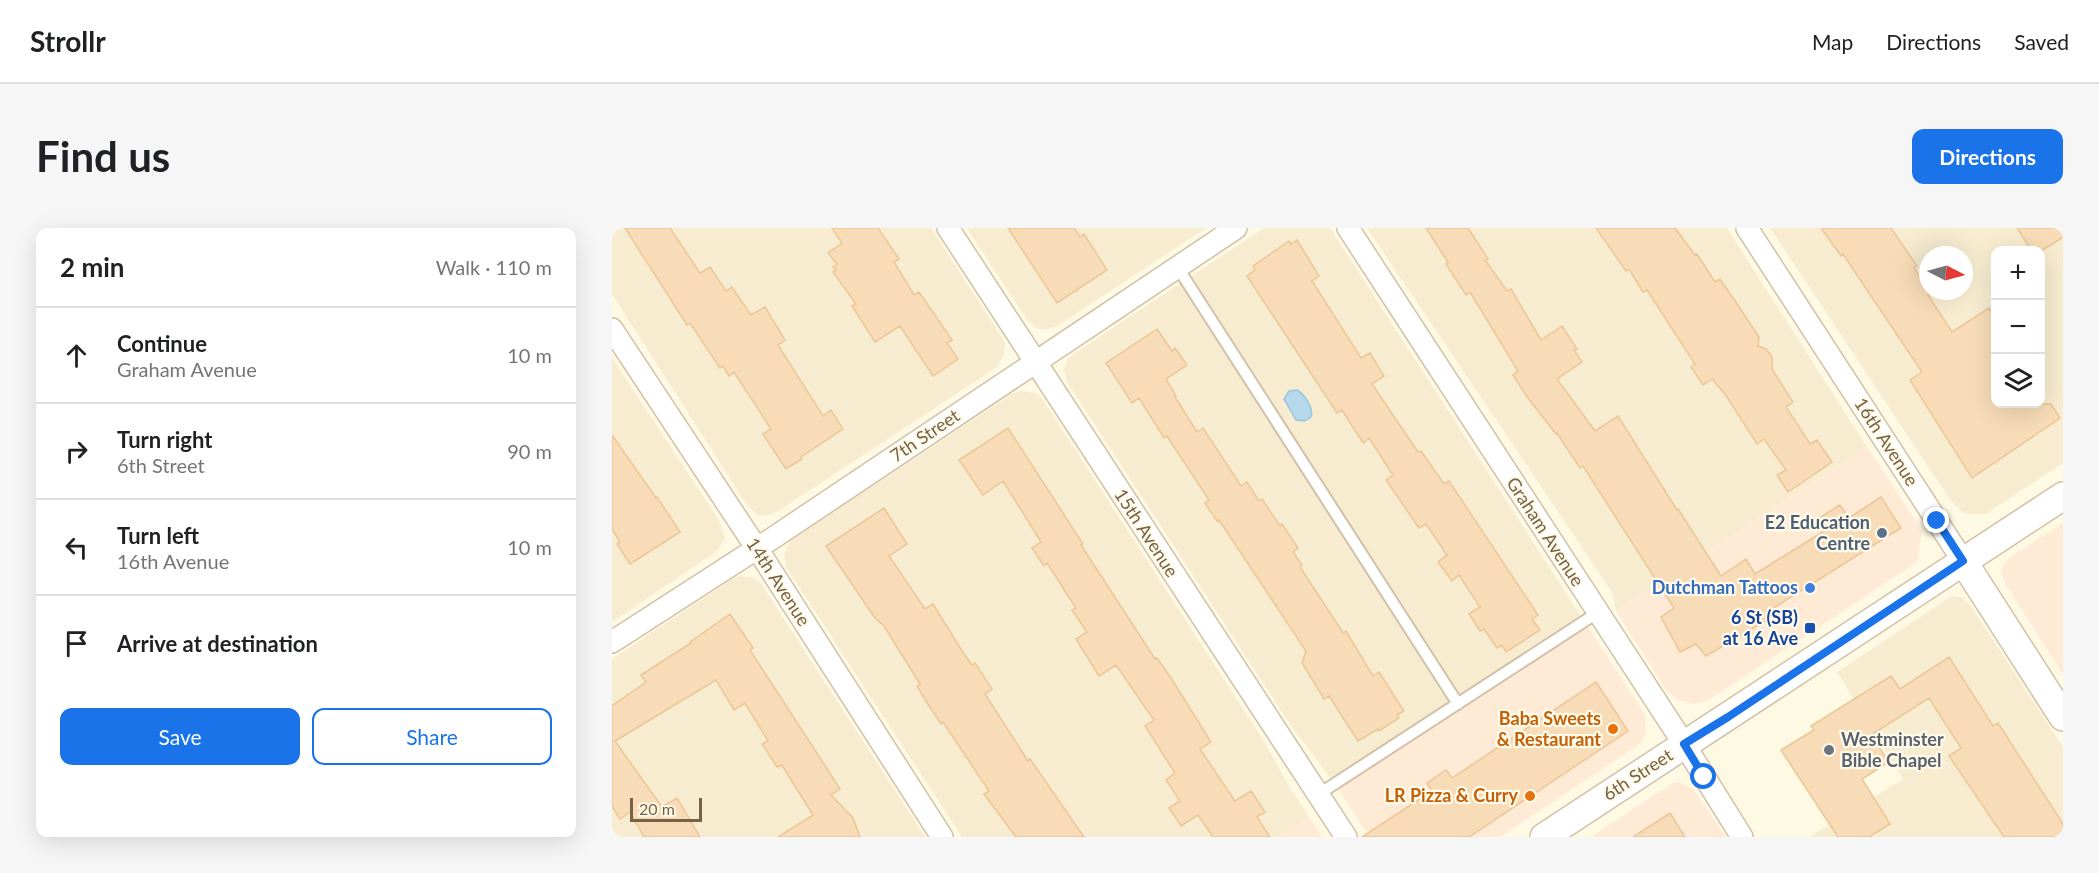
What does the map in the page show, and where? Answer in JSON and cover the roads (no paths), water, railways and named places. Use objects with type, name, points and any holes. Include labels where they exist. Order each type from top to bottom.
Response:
[{"type":"street","name":"15th Avenue","points":[[948,228],[1346,837]]},
{"type":"street","name":"7th Street","points":[[613,638],[756,548],[1236,228]]},
{"type":"street","name":"Graham Avenue","points":[[1348,228],[1684,744],[1742,837]]},
{"type":"street","name":"16th Avenue","points":[[1747,228],[2063,717]]},
{"type":"street","name":"14th Avenue","points":[[612,329],[942,837]]},
{"type":"street","name":"6th Street","points":[[1544,837],[2063,496]]},
{"type":"lane","points":[[1178,268],[1458,704]]},
{"type":"lane","points":[[1320,794],[1597,613]]},
{"type":"water","points":[[1297,390],[1306,398],[1312,413],[1311,417],[1305,421],[1296,420],[1284,399],[1289,391]]},
{"type":"place","name":"E2 Education Centre","points":[[1882,533]]},
{"type":"place","name":"Dutchman Tattoos","points":[[1810,588]]},
{"type":"place","name":"6 St (SB) at 16 Ave","points":[[1810,628]]},
{"type":"place","name":"Baba Sweets & Restaurant","points":[[1613,729]]},
{"type":"place","name":"Westminster Bible Chapel","points":[[1829,750]]},
{"type":"place","name":"LR Pizza & Curry","points":[[1530,796]]}]
